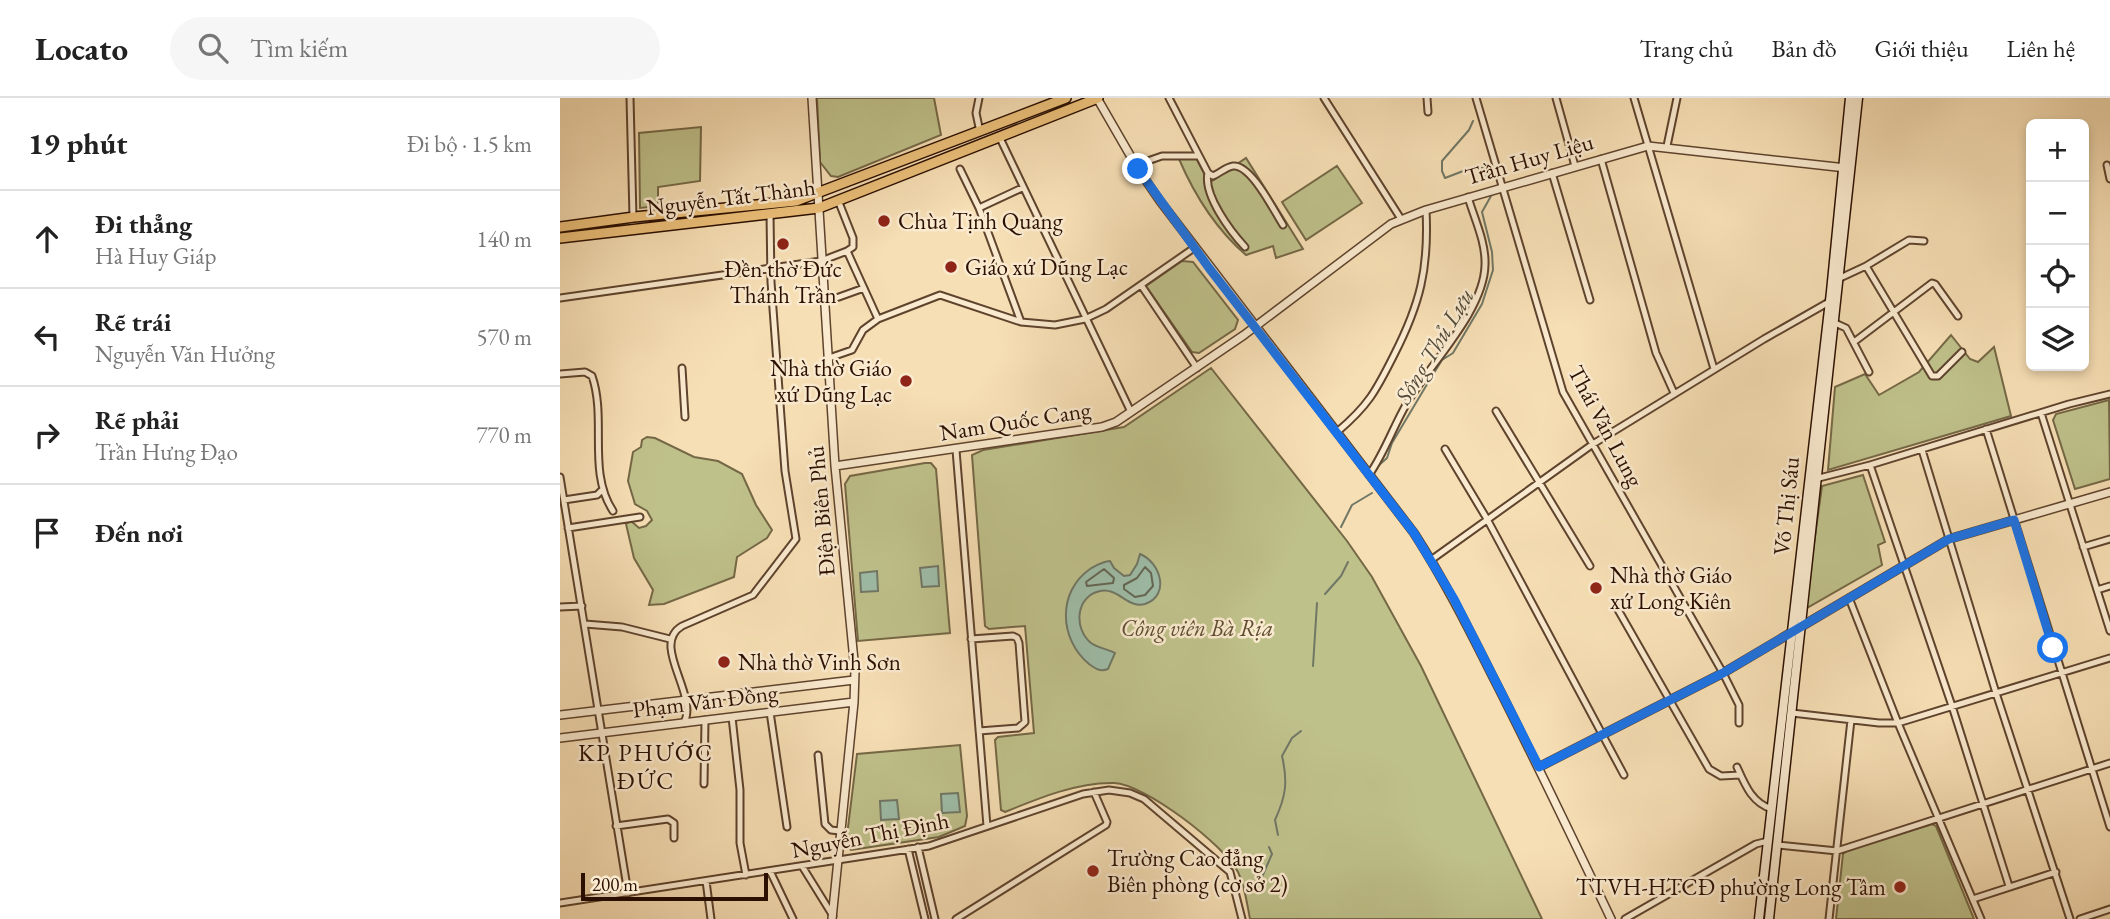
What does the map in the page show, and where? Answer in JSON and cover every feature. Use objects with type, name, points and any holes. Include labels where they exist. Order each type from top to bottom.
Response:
[{"type":"main road","name":"Nguyễn Tất Thành","points":[[560,228],[634,217],[796,201],[1066,98]]},
{"type":"main road","name":"Nguyễn Tất Thành","points":[[560,238],[819,208],[1097,98]]},
{"type":"main road","name":"Võ Thị Sáu","points":[[1759,919],[1792,631],[1835,323],[1850,98]]},
{"type":"main road","name":"Võ Thị Sáu","points":[[1769,919],[1802,625],[1829,302],[1836,286],[1846,168],[1858,98]]},
{"type":"street","points":[[630,98],[634,217]]},
{"type":"street","name":"Điện Biên Phủ","points":[[812,98],[835,466],[855,671],[833,918]]},
{"type":"street","points":[[979,98],[976,113],[980,132]]},
{"type":"street","points":[[1097,98],[1136,165],[1195,248],[1337,432],[1431,560],[1454,599],[1539,767],[1611,919]]},
{"type":"street","points":[[1169,98],[1208,173],[1213,176],[1230,167],[1243,168],[1283,225]]},
{"type":"street","points":[[1324,98],[1401,219]]},
{"type":"street","points":[[1427,98],[1428,112]]},
{"type":"street","name":"Thái Văn Lung","points":[[1476,98],[1559,380],[1570,405],[1723,673],[1739,705],[1739,723]]},
{"type":"street","points":[[1556,98],[1575,166]]},
{"type":"street","points":[[1634,98],[1714,369]]},
{"type":"street","points":[[1667,146],[1677,98]]},
{"type":"street","points":[[999,136],[1131,412]]},
{"type":"street","name":"Trần Huy Liệu","points":[[1255,327],[1333,266],[1401,219],[1468,197],[1648,146],[1846,168]]},
{"type":"street","points":[[1136,165],[1163,156],[1197,156]]},
{"type":"street","points":[[1601,159],[1656,353],[1674,393]]},
{"type":"street","points":[[2106,164],[2110,179]]},
{"type":"street","points":[[960,169],[979,208],[1021,322]]},
{"type":"street","points":[[1208,173],[1208,185],[1222,216],[1245,247]]},
{"type":"street","points":[[1552,173],[1590,300]]},
{"type":"street","points":[[979,208],[1022,188]]},
{"type":"street","points":[[1369,475],[1382,455],[1406,404],[1452,340],[1479,291],[1485,264],[1483,247],[1468,197]]},
{"type":"street","points":[[560,298],[821,261],[853,247],[854,242],[838,200]]},
{"type":"street","points":[[1337,432],[1364,407],[1378,388],[1413,317],[1424,273],[1426,210]]},
{"type":"street","points":[[684,723],[688,712],[687,700],[675,666],[670,639],[672,633],[681,626],[753,595],[796,539],[786,482],[771,268],[770,214]]},
{"type":"street","points":[[1836,286],[1909,240],[1924,241]]},
{"type":"street","points":[[829,358],[852,350],[863,330],[878,319],[940,295],[1021,322],[1055,325],[1085,319],[1106,309],[1195,248]]},
{"type":"street","points":[[848,251],[878,319]]},
{"type":"street","points":[[1866,266],[1932,376],[1938,376],[1962,352]]},
{"type":"street","points":[[1854,342],[1932,283],[1958,316]]},
{"type":"street","points":[[1141,285],[1196,368]]},
{"type":"street","points":[[825,303],[864,288]]},
{"type":"street","points":[[1431,560],[1593,444],[1829,302]]},
{"type":"street","points":[[1835,323],[1846,328],[1870,372]]},
{"type":"street","name":"Nam Quốc Cang","points":[[835,466],[1102,427],[1116,422],[1255,327]]},
{"type":"street","points":[[682,368],[685,417]]},
{"type":"street","points":[[560,374],[585,372],[589,373],[594,381],[601,491],[613,511]]},
{"type":"street","points":[[1813,479],[1870,465],[2110,394]]},
{"type":"street","points":[[1496,411],[1590,566]]},
{"type":"street","points":[[2041,413],[2110,631]]},
{"type":"street","points":[[1986,429],[2110,827]]},
{"type":"street","points":[[1445,449],[1487,519],[1624,775]]},
{"type":"street","points":[[956,450],[987,826]]},
{"type":"street","points":[[1922,450],[1996,692],[2070,919]]},
{"type":"street","points":[[1870,465],[1952,706],[2009,886]]},
{"type":"street","points":[[560,477],[628,893]]},
{"type":"street","points":[[564,500],[597,495],[601,491]]},
{"type":"street","points":[[1539,767],[1723,673],[1949,539],[2110,492]]},
{"type":"street","points":[[568,528],[640,517]]},
{"type":"street","points":[[2083,547],[2110,539]]},
{"type":"street","points":[[2097,590],[2110,586]]},
{"type":"street","points":[[1849,598],[1898,723],[1981,919]]},
{"type":"street","points":[[560,607],[582,606]]},
{"type":"street","points":[[1617,608],[1709,769],[1721,776],[1740,775]]},
{"type":"street","points":[[585,624],[622,627],[670,639]]},
{"type":"street","points":[[971,639],[1013,636],[1017,638],[1020,656],[1025,722],[1017,728],[979,732]]},
{"type":"street","points":[[1792,713],[1898,723],[2110,658]]},
{"type":"street","name":"Phạm Văn Đồng","points":[[560,715],[854,680]]},
{"type":"street","name":"Phạm Văn Đồng","points":[[560,738],[854,702]]},
{"type":"street","points":[[770,712],[787,827]]},
{"type":"street","points":[[733,717],[740,790],[740,843],[746,875]]},
{"type":"street","points":[[704,784],[705,720]]},
{"type":"street","points":[[1829,919],[1852,720]]},
{"type":"street","points":[[818,755],[825,824],[831,830],[840,831]]},
{"type":"street","points":[[1777,845],[1837,850],[2110,764]]},
{"type":"street","points":[[1737,766],[1753,799],[1772,809]]},
{"type":"street","name":"Nguyễn Thị Định","points":[[560,903],[918,848],[1044,806],[1109,790],[1130,793],[1144,799],[1230,872],[1241,919]]},
{"type":"street","points":[[956,919],[1106,825],[1094,792]]},
{"type":"street","points":[[616,826],[668,819],[674,823],[674,838]]},
{"type":"street","points":[[1625,919],[1756,844],[1768,841]]},
{"type":"street","points":[[918,848],[935,919]]},
{"type":"street","points":[[908,849],[925,919]]},
{"type":"street","points":[[802,866],[833,918]]},
{"type":"street","points":[[770,871],[793,919]]},
{"type":"street","points":[[1973,898],[2056,872]]},
{"type":"street","points":[[706,881],[711,919]]},
{"type":"street","points":[[2080,919],[2110,909]]},
{"type":"green space","points":[[817,98],[934,98],[941,135],[838,177],[831,176],[820,162]]},
{"type":"green space","points":[[701,127],[700,181],[658,187],[658,206],[640,208],[639,133]]},
{"type":"green space","points":[[1196,158],[1209,183],[1246,158],[1303,249],[1276,258],[1273,246],[1246,255],[1207,211],[1179,159]]},
{"type":"green space","points":[[1337,166],[1362,203],[1306,240],[1282,202]]},
{"type":"green space","points":[[1182,261],[1193,262],[1238,320],[1235,329],[1199,353],[1192,352],[1146,286]]},
{"type":"green space","points":[[1951,335],[1970,359],[1978,362],[1994,347],[2011,416],[1828,470],[1835,387],[1865,374],[1879,395],[1919,372]]},
{"type":"green space","name":"Công viên Bà Rịa","points":[[1211,368],[1347,541],[1372,577],[1421,666],[1542,919],[1250,919],[1242,883],[1230,860],[1201,832],[1163,804],[1128,786],[1114,783],[1087,785],[1045,796],[1005,812],[1001,810],[995,740],[998,737],[1034,733],[1025,626],[989,629],[985,626],[972,455],[983,450],[1124,427]]},
{"type":"green space","points":[[2109,400],[2110,479],[2075,489],[2053,420],[2056,414]]},
{"type":"green space","points":[[647,437],[655,438],[694,457],[718,461],[742,474],[756,505],[772,530],[767,538],[737,557],[734,577],[664,604],[649,605],[653,590],[634,558],[626,524],[631,521],[639,528],[652,520],[647,511],[635,504],[628,481],[633,452],[641,447],[642,440]]},
{"type":"green space","points":[[931,463],[936,469],[950,633],[858,641],[845,484],[850,476]]},
{"type":"green space","points":[[1863,475],[1885,542],[1878,545],[1882,565],[1805,609],[1822,486]]},
{"type":"green space","points":[[960,745],[967,816],[965,826],[939,837],[851,850],[846,844],[857,754]]},
{"type":"green space","name":"TTVH-HTCĐ phường Long Tâm","points":[[1932,824],[1936,826],[1974,919],[1836,919],[1843,854],[1848,850]]},
{"type":"water","points":[[1140,554],[1153,564],[1160,579],[1158,594],[1153,600],[1145,604],[1133,604],[1112,592],[1100,591],[1086,599],[1082,606],[1080,621],[1085,637],[1094,645],[1115,653],[1108,669],[1098,670],[1079,654],[1072,642],[1067,629],[1067,603],[1079,579],[1090,569],[1110,561],[1124,576],[1130,575]]},
{"type":"water","points":[[938,566],[939,586],[922,587],[920,568]]},
{"type":"water","points":[[877,571],[878,591],[861,592],[860,573]]},
{"type":"water","points":[[958,793],[960,812],[942,813],[941,794]]},
{"type":"water","points":[[897,800],[899,819],[881,820],[880,801]]},
{"type":"waterway","name":"Sông Thủ Lựu","points":[[1473,121],[1469,130],[1442,161],[1442,171],[1445,178],[1471,168],[1484,168],[1487,173],[1483,179]]},
{"type":"waterway","name":"Sông Thủ Lựu","points":[[1378,466],[1387,458],[1392,443],[1442,360],[1453,353],[1482,304],[1493,270],[1492,252],[1482,212],[1491,196]]},
{"type":"waterway","name":"Sông Thủ Lựu","points":[[1341,527],[1352,505],[1372,493]]},
{"type":"waterway","name":"Sông Thủ Lựu","points":[[1325,594],[1341,576],[1348,562]]},
{"type":"waterway","name":"Sông Thủ Lựu","points":[[1313,666],[1317,603]]},
{"type":"waterway","name":"Sông Thủ Lựu","points":[[1278,835],[1275,820],[1282,804],[1285,781],[1282,756],[1292,738],[1301,731]]},
{"type":"waterway","name":"Sông Thủ Lựu","points":[[1262,877],[1272,854],[1269,847]]},
{"type":"place","name":"Chùa Tịnh Quang","points":[[884,221]]},
{"type":"place","name":"Đền thờ Đức Thánh Trần","points":[[783,244]]},
{"type":"place","name":"Giáo xứ Dũng Lạc","points":[[951,267]]},
{"type":"place","name":"Nhà thờ Giáo xứ Dũng Lạc","points":[[906,381]]},
{"type":"place","name":"Nhà thờ Giáo xứ Long Kiên","points":[[1596,588]]},
{"type":"place","name":"Nhà thờ Vinh Sơn","points":[[724,662]]},
{"type":"place","name":"Trường Cao đẳng Biên phòng (cơ sở 2)","points":[[1093,871]]},
{"type":"place","name":"TTVH-HTCĐ phường Long Tâm","points":[[1900,887]]},
{"type":"district","name":"KP PHƯỚC ĐỨC","points":[[646,766]]},
{"type":"route","points":[[1138,169],[1209,268],[1414,533],[1454,599],[1539,767],[1723,673],[1949,539],[2014,520],[2053,648]]}]
